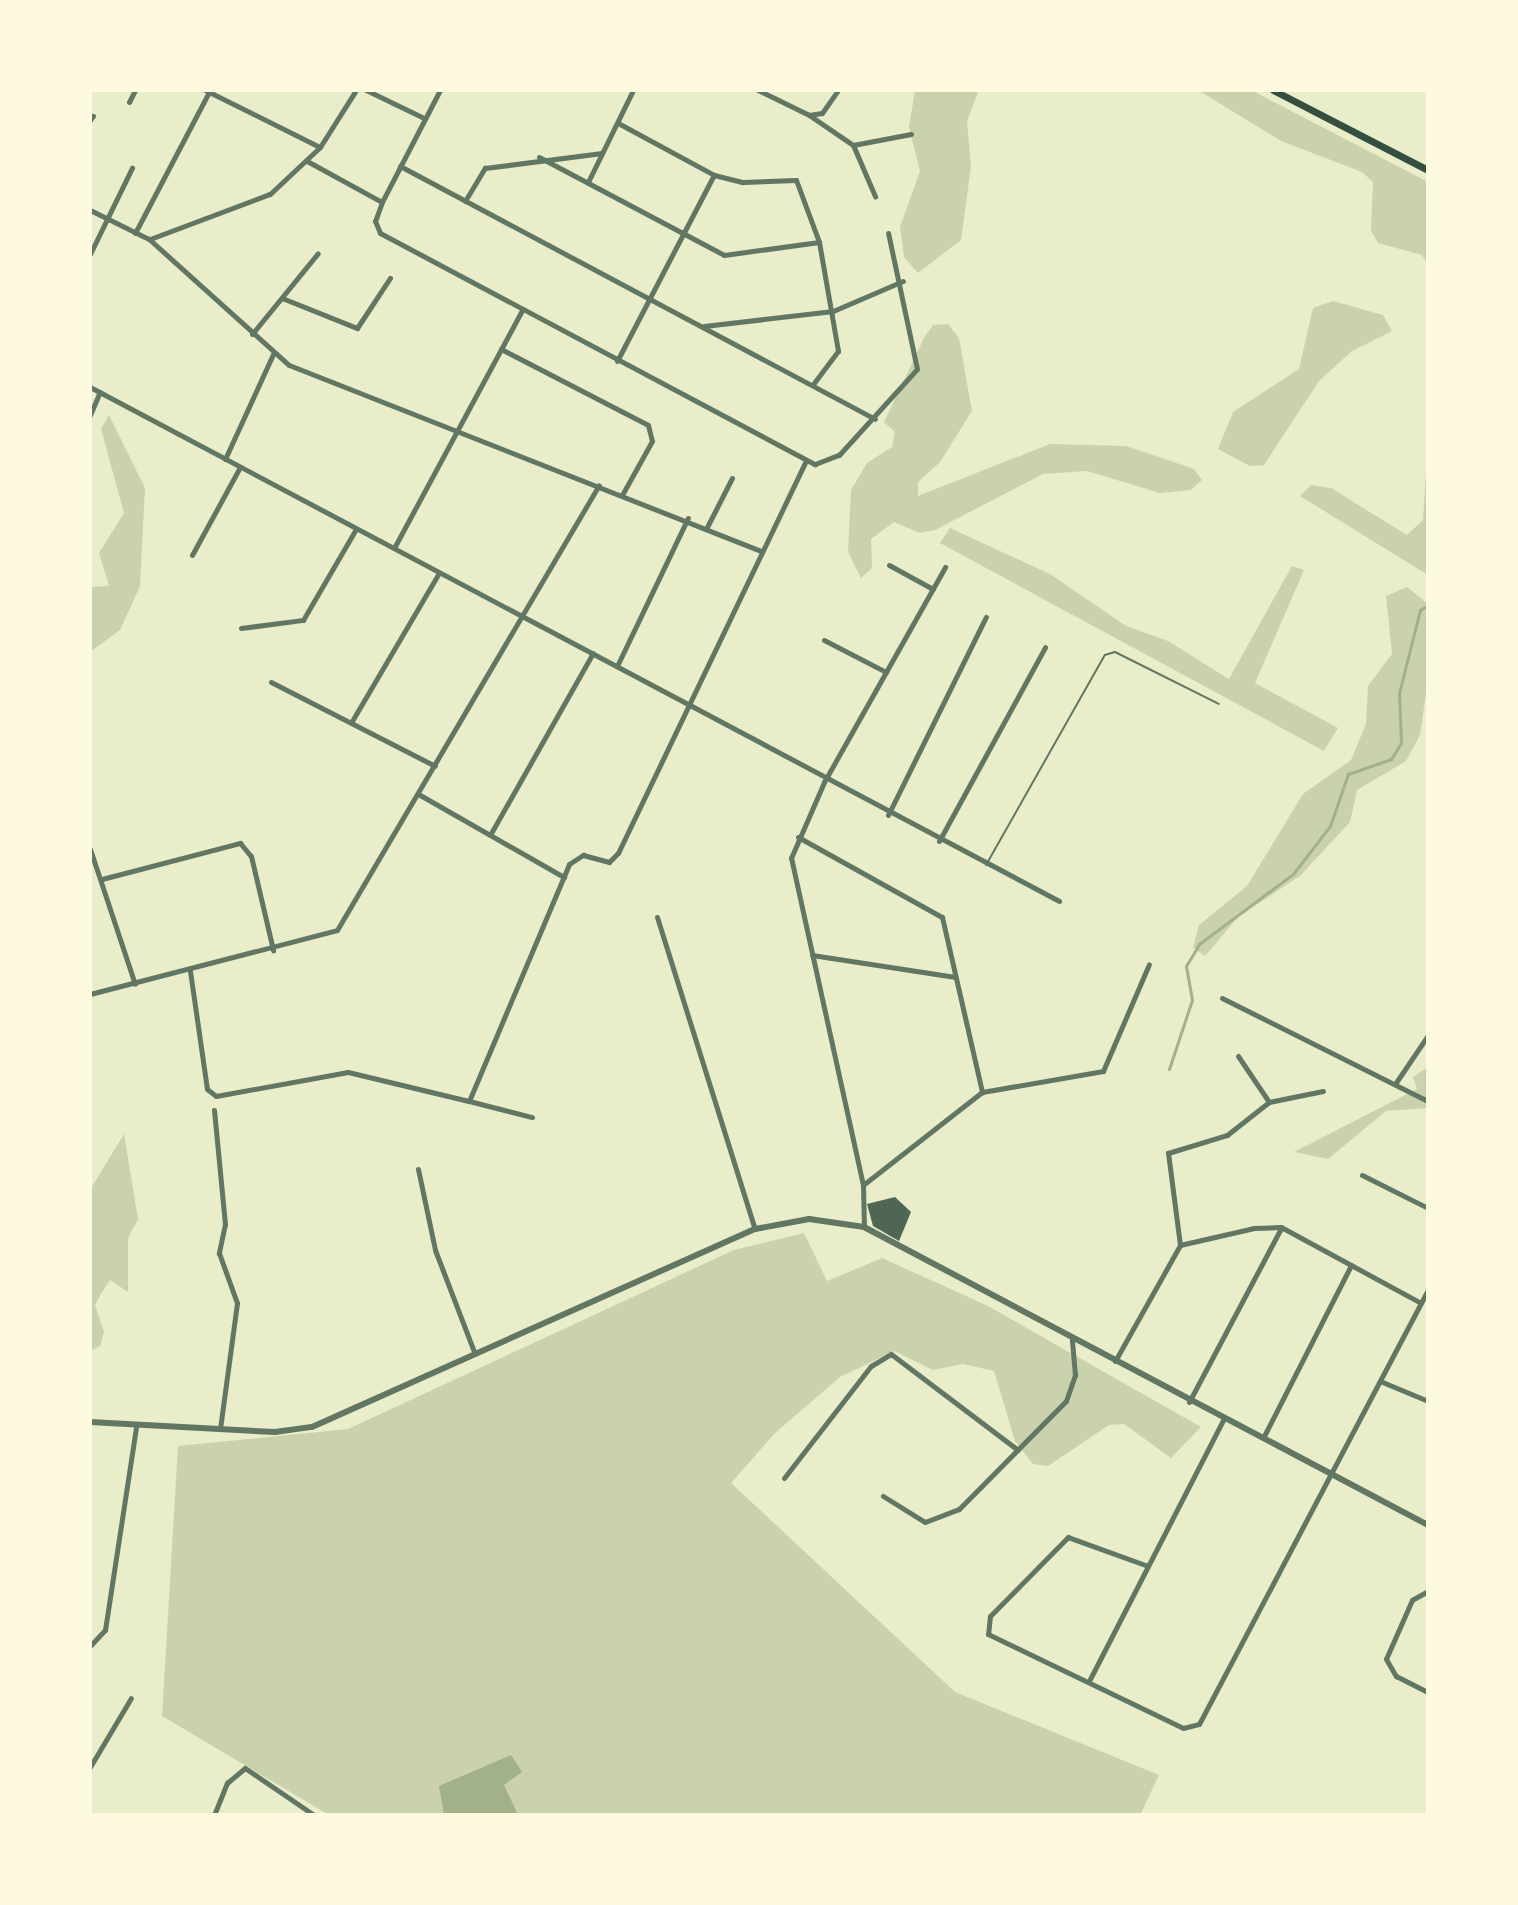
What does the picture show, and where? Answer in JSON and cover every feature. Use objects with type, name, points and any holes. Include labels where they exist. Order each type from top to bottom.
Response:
[{"type":"main road","points":[[1273,90],[1428,170]]},
{"type":"street","points":[[129,102],[135,90]]},
{"type":"street","points":[[149,239],[249,204],[307,161],[320,147],[356,90]]},
{"type":"street","points":[[366,90],[422,117]]},
{"type":"street","points":[[440,90],[422,117],[382,202],[375,221],[380,233],[521,312],[806,461],[829,463],[876,419],[919,361],[903,281],[888,233]]},
{"type":"street","points":[[588,182],[633,90]]},
{"type":"street","points":[[758,90],[809,115],[853,145],[875,196]]},
{"type":"street","points":[[809,115],[822,113],[838,90]]},
{"type":"street","points":[[135,233],[208,91],[320,147]]},
{"type":"street","points":[[618,123],[714,175],[743,182],[796,180],[819,242],[838,351],[814,383]]},
{"type":"street","points":[[853,145],[911,134]]},
{"type":"street","points":[[465,201],[485,168],[539,157],[602,153]]},
{"type":"street","points":[[539,157],[724,255],[819,242]]},
{"type":"street","points":[[307,161],[382,202]]},
{"type":"street","points":[[400,166],[814,383],[876,419]]},
{"type":"street","points":[[90,254],[132,168]]},
{"type":"street","points":[[617,361],[714,175]]},
{"type":"street","points":[[90,210],[149,239],[273,354],[461,431],[688,518],[761,551]]},
{"type":"street","points":[[252,334],[318,253]]},
{"type":"street","points":[[282,298],[357,328],[390,278]]},
{"type":"street","points":[[703,326],[833,311],[903,281]]},
{"type":"street","points":[[394,548],[461,431],[521,312]]},
{"type":"street","points":[[501,349],[648,425],[652,441],[623,493]]},
{"type":"street","points":[[225,459],[273,354]]},
{"type":"street","points":[[90,387],[593,653],[824,782],[1059,901]]},
{"type":"street","points":[[90,415],[100,392]]},
{"type":"street","points":[[469,1101],[564,877],[583,855],[609,862],[618,853],[806,461]]},
{"type":"street","points":[[192,555],[240,467]]},
{"type":"street","points":[[707,527],[732,478]]},
{"type":"street","points":[[90,994],[273,950],[337,930],[526,618],[599,485]]},
{"type":"street","points":[[617,666],[688,518]]},
{"type":"street","points":[[241,628],[303,620],[356,529]]},
{"type":"street","points":[[889,565],[933,589]]},
{"type":"street","points":[[864,1227],[863,1185],[791,858],[824,782],[945,567]]},
{"type":"street","points":[[352,721],[439,573]]},
{"type":"street","points":[[888,815],[986,617]]},
{"type":"street","points":[[824,640],[886,672]]},
{"type":"street","points":[[939,841],[1045,647]]},
{"type":"street","points":[[490,835],[593,653]]},
{"type":"street","points":[[271,682],[435,766]]},
{"type":"street","points":[[420,795],[564,877]]},
{"type":"street","points":[[798,837],[936,909],[982,1092]]},
{"type":"street","points":[[102,879],[240,843],[251,856],[273,950]]},
{"type":"street","points":[[90,849],[135,984]]},
{"type":"street","points":[[657,917],[755,1229]]},
{"type":"street","points":[[812,955],[955,977]]},
{"type":"street","points":[[863,1185],[982,1092],[1103,1071],[1149,964]]},
{"type":"street","points":[[190,971],[211,1094],[348,1072],[532,1117]]},
{"type":"street","points":[[1222,998],[1428,1101]]},
{"type":"street","points":[[1395,1084],[1428,1035]]},
{"type":"street","points":[[1238,1056],[1269,1102]]},
{"type":"street","points":[[1114,1362],[1180,1245],[1168,1153],[1227,1135],[1269,1102],[1323,1091]]},
{"type":"street","points":[[214,1110],[225,1224],[219,1253],[238,1313],[237,1340],[224,1366],[220,1430]]},
{"type":"street","points":[[418,1169],[435,1250],[475,1354]]},
{"type":"street","points":[[1362,1175],[1428,1208]]},
{"type":"street","points":[[90,1422],[220,1430],[312,1427],[755,1229],[809,1219],[864,1227],[1223,1420],[1428,1525]]},
{"type":"street","points":[[1180,1245],[1281,1227],[1421,1303]]},
{"type":"street","points":[[1189,1402],[1281,1227]]},
{"type":"street","points":[[1263,1438],[1351,1265]]},
{"type":"street","points":[[1148,1566],[1068,1537],[990,1616],[993,1640],[1090,1679],[1183,1728],[1199,1724],[1428,1289]]},
{"type":"street","points":[[883,1496],[925,1522],[941,1520],[1018,1450],[1072,1389],[1072,1339]]},
{"type":"street","points":[[784,1478],[871,1366],[891,1354],[1018,1450]]},
{"type":"street","points":[[1380,1381],[1428,1401]]},
{"type":"street","points":[[1090,1679],[1223,1420]]},
{"type":"street","points":[[90,1646],[105,1630],[136,1427]]},
{"type":"street","points":[[1428,1591],[1412,1600],[1386,1659],[1396,1676],[1428,1692]]},
{"type":"street","points":[[90,1767],[131,1698]]},
{"type":"street","points":[[214,1815],[223,1792],[245,1768],[314,1815]]},
{"type":"lane","points":[[986,865],[1105,655],[1115,652],[1219,704]]},
{"type":"shaded area","points":[[915,90],[979,90],[967,121],[971,166],[961,240],[918,273],[904,257],[900,227],[920,171],[909,127]]},
{"type":"shaded area","points":[[1198,90],[1251,90],[1428,182],[1428,265],[1422,255],[1378,243],[1371,230],[1373,182],[1362,172],[1281,141]]},
{"type":"shaded area","points":[[1333,301],[1383,315],[1392,331],[1352,351],[1319,381],[1264,465],[1250,466],[1218,449],[1233,412],[1299,369],[1313,308]]},
{"type":"shaded area","points":[[948,324],[959,338],[972,411],[940,462],[918,482],[918,496],[1050,444],[1126,446],[1194,469],[1202,480],[1191,490],[1160,493],[1087,471],[1043,474],[935,530],[920,533],[894,522],[871,539],[872,568],[861,578],[848,552],[851,490],[867,463],[892,447],[895,432],[884,422],[924,338],[933,325]]},
{"type":"shaded area","points":[[109,415],[145,488],[140,586],[120,630],[90,652],[90,587],[109,586],[99,553],[124,513],[101,429]]},
{"type":"shaded area","points":[[1428,440],[1428,575],[1300,496],[1311,485],[1331,488],[1407,535],[1423,520]]},
{"type":"shaded area","points":[[950,528],[1050,574],[1126,626],[1168,641],[1229,679],[1292,566],[1304,570],[1255,683],[1338,728],[1324,751],[940,543]]},
{"type":"shaded area","points":[[1407,587],[1428,604],[1428,680],[1420,735],[1406,761],[1357,790],[1350,822],[1300,876],[1238,917],[1205,956],[1193,948],[1199,925],[1247,886],[1303,794],[1351,760],[1366,724],[1368,686],[1392,654],[1386,596]]},
{"type":"shaded area","points":[[1428,1067],[1428,1108],[1386,1111],[1328,1159],[1294,1152],[1417,1089],[1413,1077]]},
{"type":"shaded area","points":[[124,1134],[138,1219],[128,1238],[128,1292],[110,1280],[102,1292],[95,1305],[104,1332],[100,1346],[90,1351],[90,1190]]},
{"type":"shaded area","points":[[804,1233],[827,1281],[882,1258],[988,1306],[1201,1427],[1171,1458],[1124,1424],[1109,1425],[1048,1466],[1033,1464],[1015,1441],[994,1371],[963,1364],[933,1370],[894,1351],[840,1377],[774,1434],[731,1483],[955,1692],[1159,1775],[1140,1815],[329,1815],[162,1716],[178,1446],[348,1429],[734,1250]]},
{"type":"shaded area","points":[[511,1755],[522,1772],[504,1785],[518,1815],[444,1815],[439,1786]]},
{"type":"building","points":[[895,1197],[911,1212],[899,1241],[873,1226],[867,1204]]},
{"type":"waterway","points":[[1169,1069],[1192,1000],[1186,966],[1199,944],[1293,874],[1330,826],[1348,774],[1391,759],[1401,743],[1399,693],[1420,610],[1428,605]]}]
